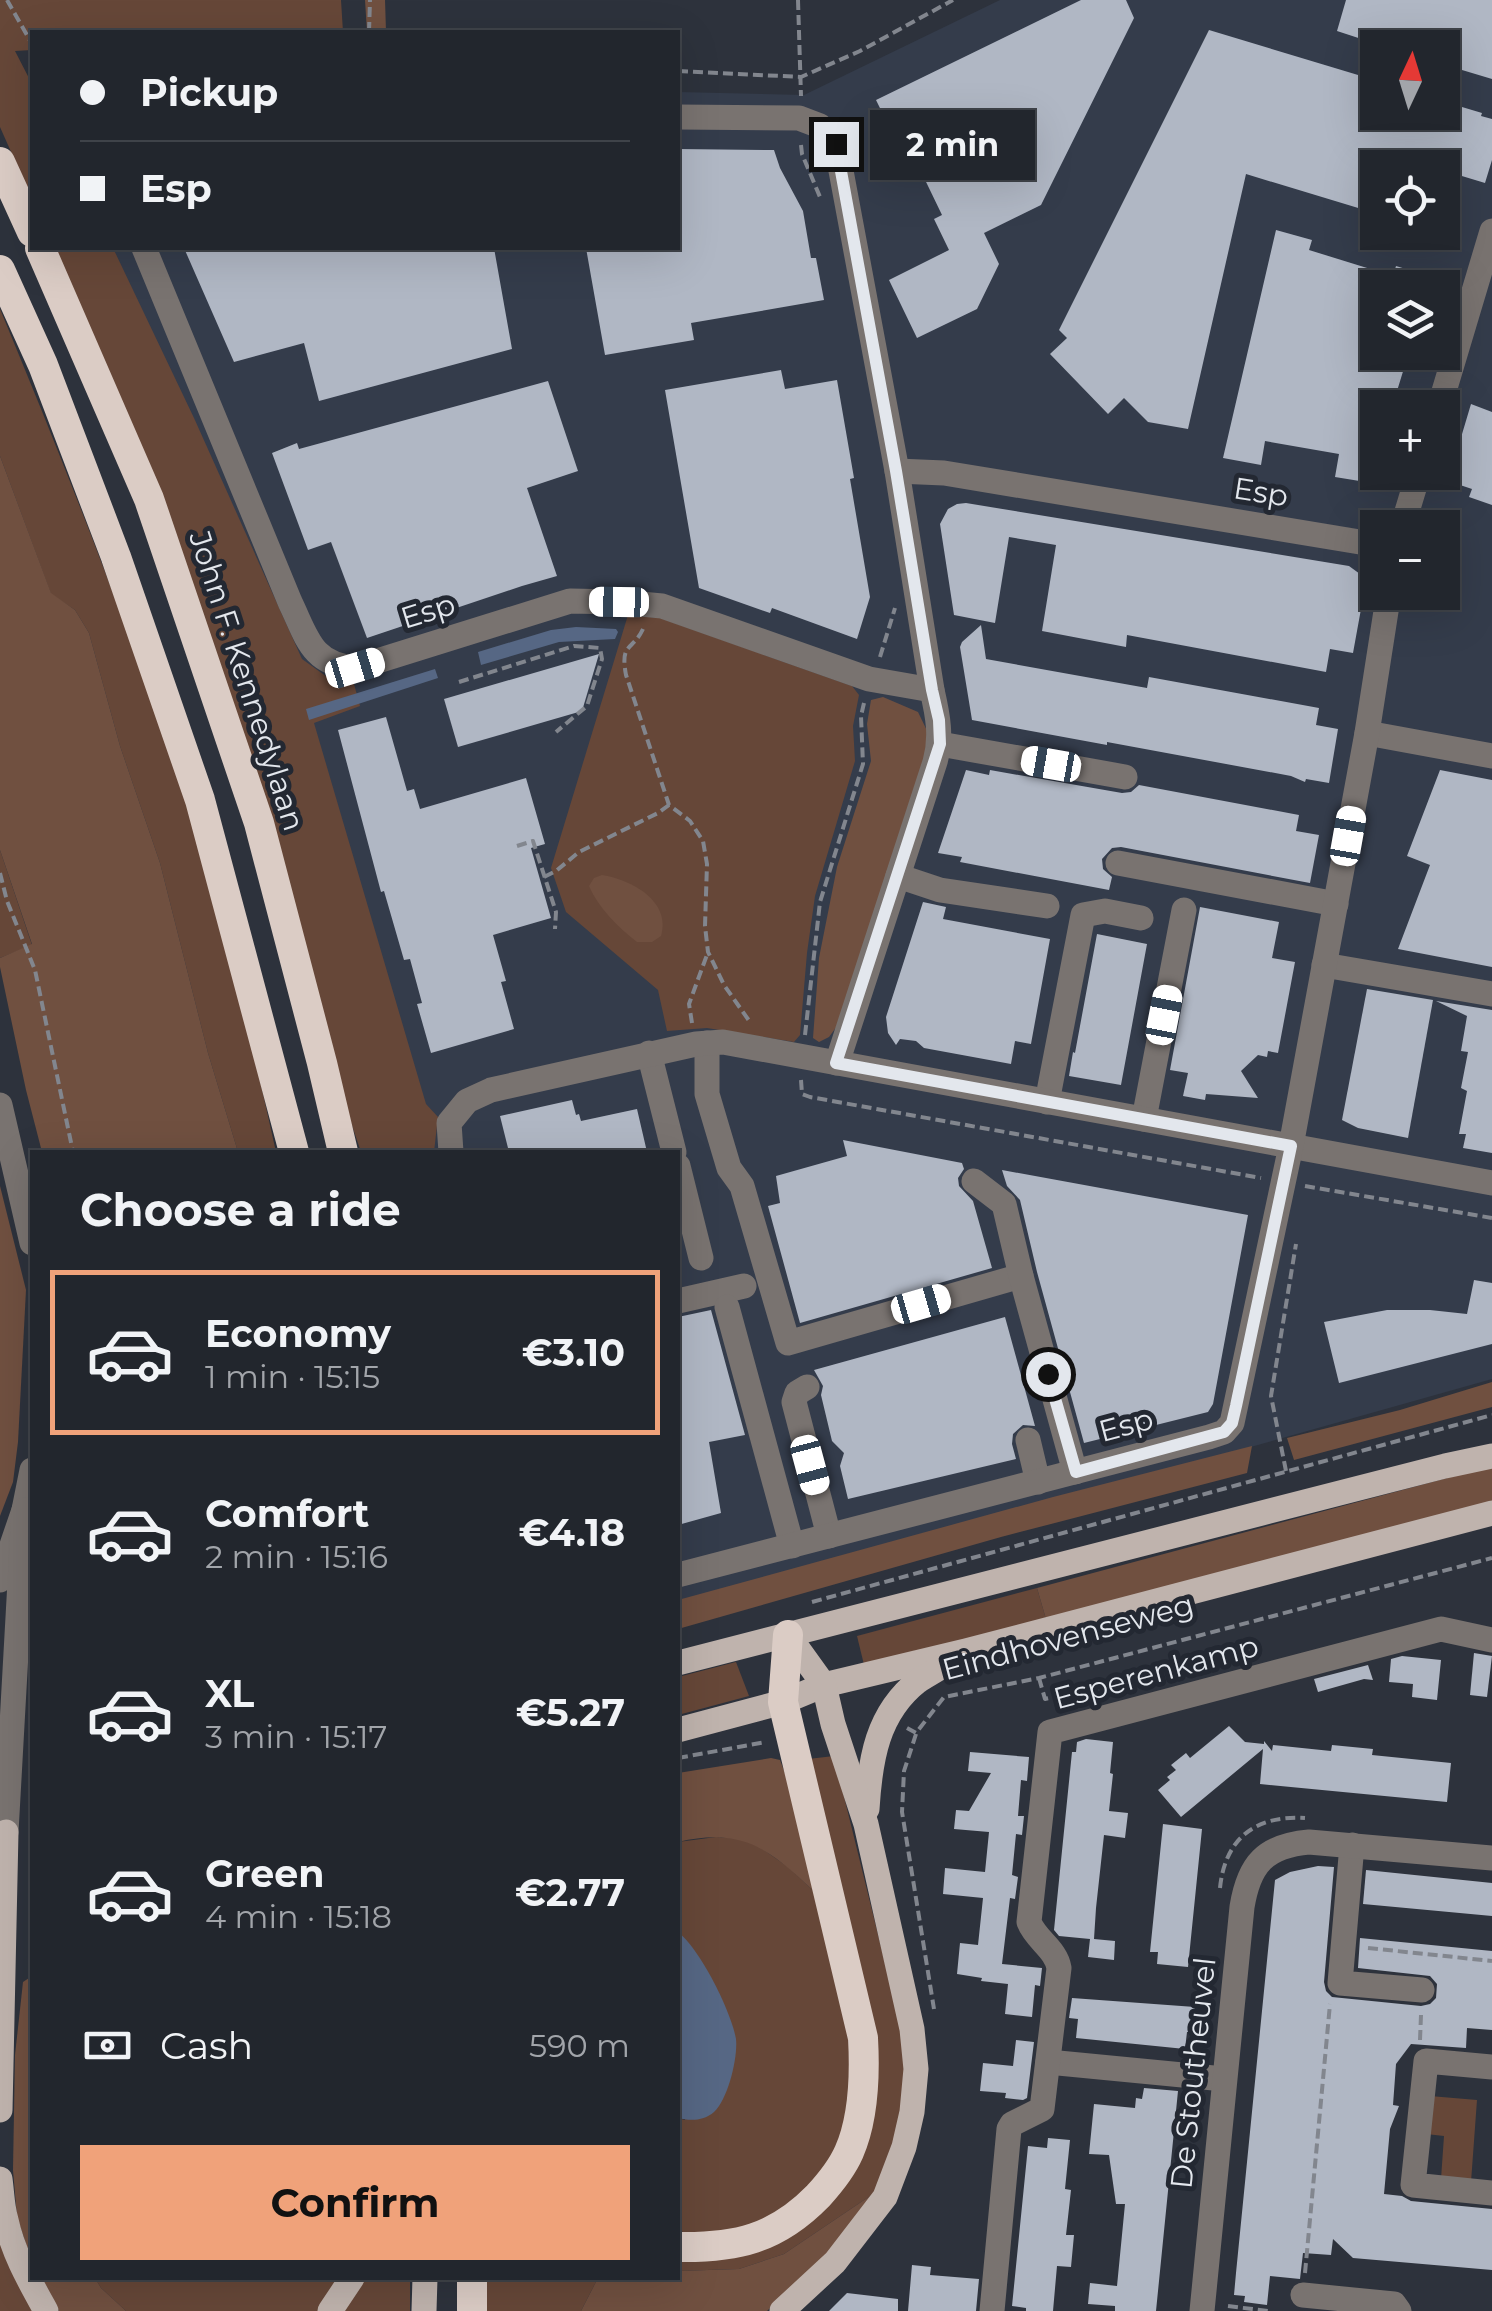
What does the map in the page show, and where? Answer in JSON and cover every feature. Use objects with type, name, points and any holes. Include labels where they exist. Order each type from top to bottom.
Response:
[{"type":"highway","points":[[0,162],[30,228]]},
{"type":"highway","name":"John F. Kennedylaan","points":[[41,250],[149,499],[259,823],[343,1150]]},
{"type":"highway","points":[[0,270],[43,365],[96,504],[200,800],[293,1150]]},
{"type":"highway","points":[[680,2247],[711,2248],[745,2242],[773,2232],[800,2214],[828,2186],[849,2152],[861,2106],[864,2038],[783,1702],[788,1634]]},
{"type":"highway","points":[[472,2280],[472,2311]]},
{"type":"main road","points":[[680,1662],[1492,1456]]},
{"type":"main road","name":"Eindhovenseweg","points":[[680,1729],[783,1702],[824,1686],[1492,1514]]},
{"type":"main road","points":[[782,2311],[835,2262],[885,2197],[904,2147],[916,2068],[912,2029],[866,1824],[824,1686],[788,1634]]},
{"type":"main road","points":[[866,1824],[870,1768],[886,1716],[920,1680],[966,1651]]},
{"type":"main road","points":[[0,2110],[3,1833],[30,1826]]},
{"type":"main road","points":[[3,1900],[30,1893]]},
{"type":"main road","points":[[0,2179],[5,2220],[30,2279]]},
{"type":"main road","points":[[30,2280],[46,2311]]},
{"type":"main road","points":[[330,2311],[351,2280]]},
{"type":"main road","points":[[424,2311],[425,2280]]},
{"type":"street","points":[[680,118],[799,118],[820,126],[836,144],[939,720],[940,744],[836,1063]]},
{"type":"street","points":[[1444,390],[1492,231]]},
{"type":"street","name":"Esp","points":[[145,250],[290,602],[313,651],[334,666],[355,668],[570,601],[662,606],[869,679],[932,690]]},
{"type":"street","name":"Esp","points":[[896,471],[944,473],[1360,542]]},
{"type":"street","name":"Esp","points":[[680,1574],[1209,1438],[1224,1432],[1232,1423],[1291,1146],[1386,610]]},
{"type":"street","points":[[1367,733],[1492,756]]},
{"type":"street","points":[[940,744],[1125,777]]},
{"type":"street","points":[[1118,863],[1336,904]]},
{"type":"street","points":[[898,876],[940,890],[1048,906]]},
{"type":"street","points":[[940,890],[965,906],[971,922]]},
{"type":"street","points":[[1144,1119],[1184,910]]},
{"type":"street","points":[[1047,1102],[1083,914],[1105,911],[1141,918]]},
{"type":"street","points":[[1324,965],[1492,994]]},
{"type":"street","points":[[451,1150],[450,1123],[467,1101],[490,1090],[702,1043],[723,1042],[1492,1183]]},
{"type":"street","points":[[702,1043],[707,1094],[729,1168],[742,1186],[788,1343],[1021,1276]]},
{"type":"street","points":[[649,1054],[673,1150]]},
{"type":"street","points":[[0,1106],[30,1234]]},
{"type":"street","points":[[680,1174],[700,1258]]},
{"type":"street","points":[[974,1182],[1004,1204],[1076,1472]]},
{"type":"street","points":[[680,1301],[744,1286]]},
{"type":"street","points":[[727,1307],[792,1546]]},
{"type":"street","points":[[807,1387],[797,1393],[794,1402],[829,1536]]},
{"type":"street","points":[[1028,1440],[1038,1482]]},
{"type":"street","points":[[3,1833],[24,1510],[30,1480]]},
{"type":"street","points":[[0,1580],[24,1510]]},
{"type":"street","name":"Esperenkamp","points":[[992,2311],[1009,2130],[1012,2124],[1042,2109],[1048,2062],[1058,1962],[1030,1922],[1050,1732],[1442,1629],[1492,1640]]},
{"type":"street","name":"De Stoutheuvel","points":[[1202,2307],[1245,1888],[1253,1868],[1272,1852],[1294,1843],[1352,1845]]},
{"type":"street","points":[[1422,1990],[1340,1983],[1352,1845],[1492,1858]]},
{"type":"street","points":[[1492,2067],[1426,2061],[1413,2185],[1492,2193]]},
{"type":"street","points":[[1048,2062],[1224,2080]]},
{"type":"street","points":[[1303,2295],[1394,2304],[1400,2311]]},
{"type":"path","points":[[7,0],[30,40]]},
{"type":"path","points":[[369,30],[370,0]]},
{"type":"path","points":[[798,0],[802,154],[820,198]]},
{"type":"path","points":[[680,71],[801,77],[860,51],[953,0]]},
{"type":"path","points":[[898,598],[878,666],[869,679],[860,716],[863,764],[820,902],[802,1056],[802,1094],[1492,1218]]},
{"type":"path","points":[[650,605],[641,635],[622,658],[626,675],[668,805],[690,821],[704,841],[708,864],[708,952],[724,985],[752,1025],[758,1048]]},
{"type":"path","points":[[459,682],[574,646],[600,648],[602,659],[586,706],[556,732]]},
{"type":"path","points":[[544,876],[579,852],[658,814],[668,805]]},
{"type":"path","points":[[517,846],[533,842],[556,912],[554,928]]},
{"type":"path","points":[[0,872],[7,901],[35,970],[72,1150]]},
{"type":"path","points":[[702,1043],[688,1004],[708,952]]},
{"type":"path","points":[[1286,1471],[1271,1396],[1296,1242]]},
{"type":"path","points":[[806,1604],[1492,1415]]},
{"type":"path","name":"Eindhovenseweg","points":[[886,1716],[916,1734],[944,1697],[1039,1678],[1492,1558]]},
{"type":"path","points":[[1039,1678],[1044,1699],[1085,1690]]},
{"type":"path","points":[[680,1758],[790,1735]]},
{"type":"path","points":[[1344,1946],[1492,1960]]},
{"type":"path","points":[[1303,2295],[1331,1992],[1340,1983]]},
{"type":"path","points":[[1422,1990],[1420,2041],[1426,2061]]},
{"type":"path","points":[[1202,2307],[1268,2311]]},
{"type":"shaded area","points":[[0,0],[341,0],[343,30],[30,30],[30,50],[15,51],[30,80],[30,194],[0,127]]},
{"type":"shaded area","points":[[365,0],[385,0],[386,30],[367,30]]},
{"type":"shaded area","points":[[1000,0],[1492,0],[1492,1379],[680,1607],[680,1150],[397,1150],[90,250],[680,250],[680,92],[804,95]]},
{"type":"shaded area","points":[[55,250],[114,250],[302,659],[330,679],[354,684],[360,706],[314,723],[426,1104],[438,1117],[434,1150],[360,1150]]},
{"type":"shaded area","points":[[0,309],[99,556],[188,806],[225,935],[276,1150],[237,1150],[208,1053],[160,863],[120,746],[89,633],[75,610],[51,594],[0,456]]},
{"type":"shaded area","points":[[0,456],[51,593],[75,610],[89,633],[120,746],[160,863],[208,1053],[237,1150],[41,1150],[0,967],[0,958],[32,944],[0,850]]},
{"type":"shaded area","points":[[628,615],[660,618],[852,686],[859,695],[853,726],[855,761],[815,896],[800,1035],[794,1042],[707,1028],[667,1031],[658,990],[566,912],[551,868]]},
{"type":"shaded area","points":[[883,697],[918,712],[932,741],[840,1022],[829,1037],[819,1042],[813,1038],[819,958],[837,867],[871,761],[867,724],[871,700]]},
{"type":"shaded area","points":[[0,850],[32,945],[0,958]]},
{"type":"shaded area","points":[[602,875],[636,887],[655,903],[663,924],[661,936],[652,942],[637,942],[616,924],[589,886]]},
{"type":"shaded area","points":[[0,1186],[26,1290],[18,1442],[13,1482],[0,1516]]},
{"type":"shaded area","points":[[1492,1382],[1492,1407],[1294,1460],[1287,1438]]},
{"type":"shaded area","points":[[1252,1446],[1247,1473],[1001,1537],[680,1628],[680,1599]]},
{"type":"shaded area","points":[[1492,1466],[1492,1503],[1048,1626],[1037,1588]]},
{"type":"shaded area","points":[[1037,1588],[1048,1626],[866,1673],[857,1636]]},
{"type":"shaded area","points":[[736,1662],[749,1696],[680,1714],[680,1676]]},
{"type":"shaded area","points":[[834,1756],[902,2032],[905,2114],[876,2192],[784,2254],[739,2269],[680,2271],[680,2256],[776,2241],[871,2107],[808,1759]]},
{"type":"shaded area","points":[[771,1758],[780,1760],[820,1897],[757,1847],[723,1838],[680,1842],[680,1773]]},
{"type":"shaded area","points":[[716,1837],[742,1839],[788,1867],[820,1897],[838,1968],[853,2073],[840,2147],[820,2181],[767,2223],[690,2238],[680,2230],[680,2119],[685,2120],[680,1842]]},
{"type":"shaded area","points":[[30,1977],[30,2256],[17,2217],[13,2170],[15,2055],[23,1982]]},
{"type":"shaded area","points":[[1430,2096],[1477,2100],[1471,2182],[1441,2179],[1444,2136],[1426,2134]]},
{"type":"shaded area","points":[[876,2192],[829,2252],[767,2311],[581,2311],[597,2280],[680,2280],[680,2271],[739,2269],[784,2254]]},
{"type":"shaded area","points":[[0,2242],[35,2311],[0,2311]]},
{"type":"shaded area","points":[[41,2280],[96,2280],[126,2311],[59,2311]]},
{"type":"shaded area","points":[[96,2280],[341,2280],[320,2311],[126,2311]]},
{"type":"shaded area","points":[[361,2280],[410,2280],[410,2311],[341,2311]]},
{"type":"shaded area","points":[[487,2280],[597,2280],[581,2311],[487,2311]]},
{"type":"water","points":[[576,627],[618,632],[615,639],[559,642],[481,665],[478,652],[551,630]]},
{"type":"water","points":[[435,669],[438,678],[309,720],[306,709]]},
{"type":"water","points":[[680,1934],[713,1981],[736,2039],[734,2067],[724,2098],[706,2117],[680,2118]]},
{"type":"building","points":[[1081,0],[1126,0],[1134,18],[1041,205],[984,233],[999,264],[977,309],[917,338],[889,280],[949,250],[934,219],[942,215],[914,157],[906,161],[876,100]]},
{"type":"building","points":[[1346,0],[1492,0],[1492,79],[1460,69],[1460,30],[1360,30],[1360,39],[1337,31]]},
{"type":"building","points":[[1209,30],[1360,76],[1360,130],[1460,130],[1460,106],[1492,119],[1492,160],[1485,183],[1460,175],[1460,150],[1360,150],[1360,209],[1246,174],[1188,429],[1148,422],[1124,398],[1108,414],[1050,354],[1067,338],[1059,330]]},
{"type":"building","points":[[680,149],[774,150],[803,211],[811,258],[816,258],[824,300],[691,323],[694,340],[605,355],[586,250],[680,250]]},
{"type":"building","points":[[1276,230],[1312,240],[1309,250],[1374,270],[1360,270],[1360,370],[1403,370],[1397,390],[1360,390],[1360,481],[1335,477],[1339,454],[1265,441],[1261,465],[1223,458]]},
{"type":"building","points":[[185,250],[494,250],[512,349],[319,401],[304,343],[234,362]]},
{"type":"building","points":[[781,370],[785,389],[837,380],[870,597],[857,639],[772,608],[770,613],[699,588],[665,390]]},
{"type":"building","points":[[548,381],[578,471],[527,488],[557,576],[367,638],[331,542],[308,550],[272,453],[297,443],[299,449]]},
{"type":"building","points":[[1471,404],[1492,412],[1492,505],[1469,497],[1472,489],[1460,485],[1460,441]]},
{"type":"building","points":[[957,504],[1349,566],[1360,574],[1361,610],[1353,653],[1330,649],[1326,672],[1127,635],[1126,647],[1042,631],[1056,545],[1009,537],[995,623],[954,615],[940,524],[948,509]]},
{"type":"building","points":[[981,625],[986,659],[1147,688],[1149,677],[1319,708],[1316,725],[1338,729],[1329,783],[1306,779],[1305,782],[1291,776],[972,720],[960,647]]},
{"type":"building","points":[[599,654],[582,711],[458,747],[444,699]]},
{"type":"building","points":[[386,717],[407,791],[414,789],[420,809],[526,778],[545,844],[531,848],[551,918],[493,935],[514,1029],[431,1053],[410,959],[404,960],[384,891],[381,892],[338,730]]},
{"type":"building","points":[[966,770],[989,775],[990,770],[1122,793],[1139,785],[1299,815],[1296,831],[1319,835],[1310,883],[1121,847],[1112,848],[1102,859],[1103,869],[1112,877],[1109,890],[960,862],[962,857],[938,853]]},
{"type":"building","points":[[1440,770],[1492,780],[1492,967],[1398,949],[1430,865],[1407,856]]},
{"type":"building","points":[[923,902],[946,907],[943,919],[1050,939],[1031,1044],[1015,1041],[1011,1064],[924,1048],[916,1041],[900,1039],[896,1045],[888,1033],[886,1017]]},
{"type":"building","points":[[1200,907],[1279,922],[1272,958],[1295,962],[1278,1053],[1258,1055],[1241,1071],[1258,1098],[1206,1094],[1205,1100],[1183,1096],[1188,1073],[1170,1070]]},
{"type":"building","points":[[1097,934],[1147,944],[1121,1085],[1069,1076]]},
{"type":"building","points":[[1367,989],[1433,1000],[1408,1138],[1358,1128],[1342,1120]]},
{"type":"building","points":[[1436,1001],[1492,1010],[1492,1153],[1463,1148],[1466,1134],[1459,1134],[1467,1091],[1461,1088],[1468,1052],[1461,1051],[1467,1016]]},
{"type":"building","points":[[572,1100],[581,1121],[637,1109],[647,1150],[508,1150],[500,1116]]},
{"type":"building","points":[[843,1140],[962,1163],[959,1186],[973,1201],[992,1268],[800,1323],[768,1206],[780,1203],[776,1176],[847,1156]]},
{"type":"building","points":[[1002,1170],[1248,1215],[1213,1404],[1208,1412],[1084,1443],[1020,1200],[1007,1186]]},
{"type":"building","points":[[1474,1280],[1492,1283],[1492,1344],[1339,1383],[1324,1322],[1387,1310],[1467,1314]]},
{"type":"building","points":[[711,1310],[745,1435],[709,1442],[721,1513],[680,1524],[680,1317]]},
{"type":"building","points":[[1005,1317],[1035,1426],[1023,1425],[1013,1434],[1016,1459],[848,1499],[840,1466],[844,1453],[832,1441],[821,1395],[823,1386],[814,1370]]},
{"type":"building","points":[[1474,1653],[1492,1656],[1487,1697],[1470,1695]]},
{"type":"building","points":[[1402,1656],[1441,1660],[1437,1700],[1412,1697],[1413,1684],[1389,1682],[1391,1659]]},
{"type":"building","points":[[1368,1665],[1373,1680],[1318,1692],[1314,1679]]},
{"type":"building","points":[[1229,1726],[1245,1742],[1264,1741],[1272,1751],[1273,1745],[1331,1751],[1332,1745],[1373,1749],[1372,1755],[1451,1763],[1447,1802],[1260,1784],[1263,1749],[1181,1817],[1158,1790],[1176,1770],[1171,1765],[1186,1753],[1190,1758]]},
{"type":"building","points":[[1077,1742],[1113,1742],[1109,1811],[1128,1813],[1125,1838],[1104,1835],[1096,1908],[1094,1939],[1115,1941],[1114,1960],[1088,1957],[1090,1939],[1059,1936],[1054,1930],[1072,1752],[1076,1752]]},
{"type":"building","points":[[970,1752],[1029,1757],[1027,1781],[1021,1780],[1018,1816],[1024,1816],[1022,1835],[1016,1834],[1012,1875],[1018,1877],[1015,1899],[1010,1898],[1002,1964],[1042,1968],[1040,1986],[1035,1985],[1032,2017],[1005,2014],[1008,1984],[957,1974],[960,1943],[978,1945],[983,1898],[943,1894],[945,1868],[985,1872],[989,1832],[954,1829],[956,1810],[969,1811],[991,1773],[968,1771]]},
{"type":"building","points":[[1163,1824],[1202,1829],[1188,1967],[1157,1964],[1158,1952],[1150,1952]]},
{"type":"building","points":[[1318,1866],[1334,1867],[1324,1982],[1332,1997],[1421,2006],[1436,1998],[1437,1984],[1430,1976],[1358,1968],[1360,1938],[1492,1951],[1492,2030],[1467,2028],[1466,2048],[1411,2044],[1396,2064],[1393,2105],[1399,2106],[1390,2129],[1384,2194],[1411,2201],[1492,2209],[1492,2270],[1353,2258],[1333,2239],[1331,2255],[1303,2253],[1300,2279],[1270,2276],[1267,2305],[1244,2302],[1245,2296],[1234,2295],[1275,1880]]},
{"type":"building","points":[[1366,1870],[1492,1883],[1492,1916],[1363,1904]]},
{"type":"building","points":[[1072,1998],[1195,2007],[1193,2032],[1187,2032],[1185,2049],[1076,2038],[1078,2019],[1069,2018]]},
{"type":"building","points":[[1016,2040],[1034,2042],[1027,2098],[1005,2098],[1006,2093],[980,2091],[983,2063],[1013,2066]]},
{"type":"building","points":[[1144,2088],[1178,2091],[1156,2311],[1115,2311],[1115,2306],[1088,2304],[1090,2283],[1117,2286],[1125,2204],[1116,2204],[1109,2155],[1089,2154],[1094,2104],[1135,2108],[1136,2098],[1142,2099]]},
{"type":"building","points":[[1048,2138],[1070,2140],[1065,2189],[1071,2190],[1066,2235],[1074,2235],[1071,2267],[1057,2266],[1053,2311],[1026,2311],[1012,2306],[1028,2146],[1047,2148]]},
{"type":"building","points":[[912,2265],[931,2267],[930,2275],[979,2279],[976,2311],[908,2311]]},
{"type":"building","points":[[847,2293],[898,2299],[898,2311],[829,2311]]},
{"type":"route","points":[[836,144],[896,471],[940,744],[836,1063],[1291,1146],[1236,1406],[1232,1423],[1224,1432],[1076,1472],[1048,1374]]}]
